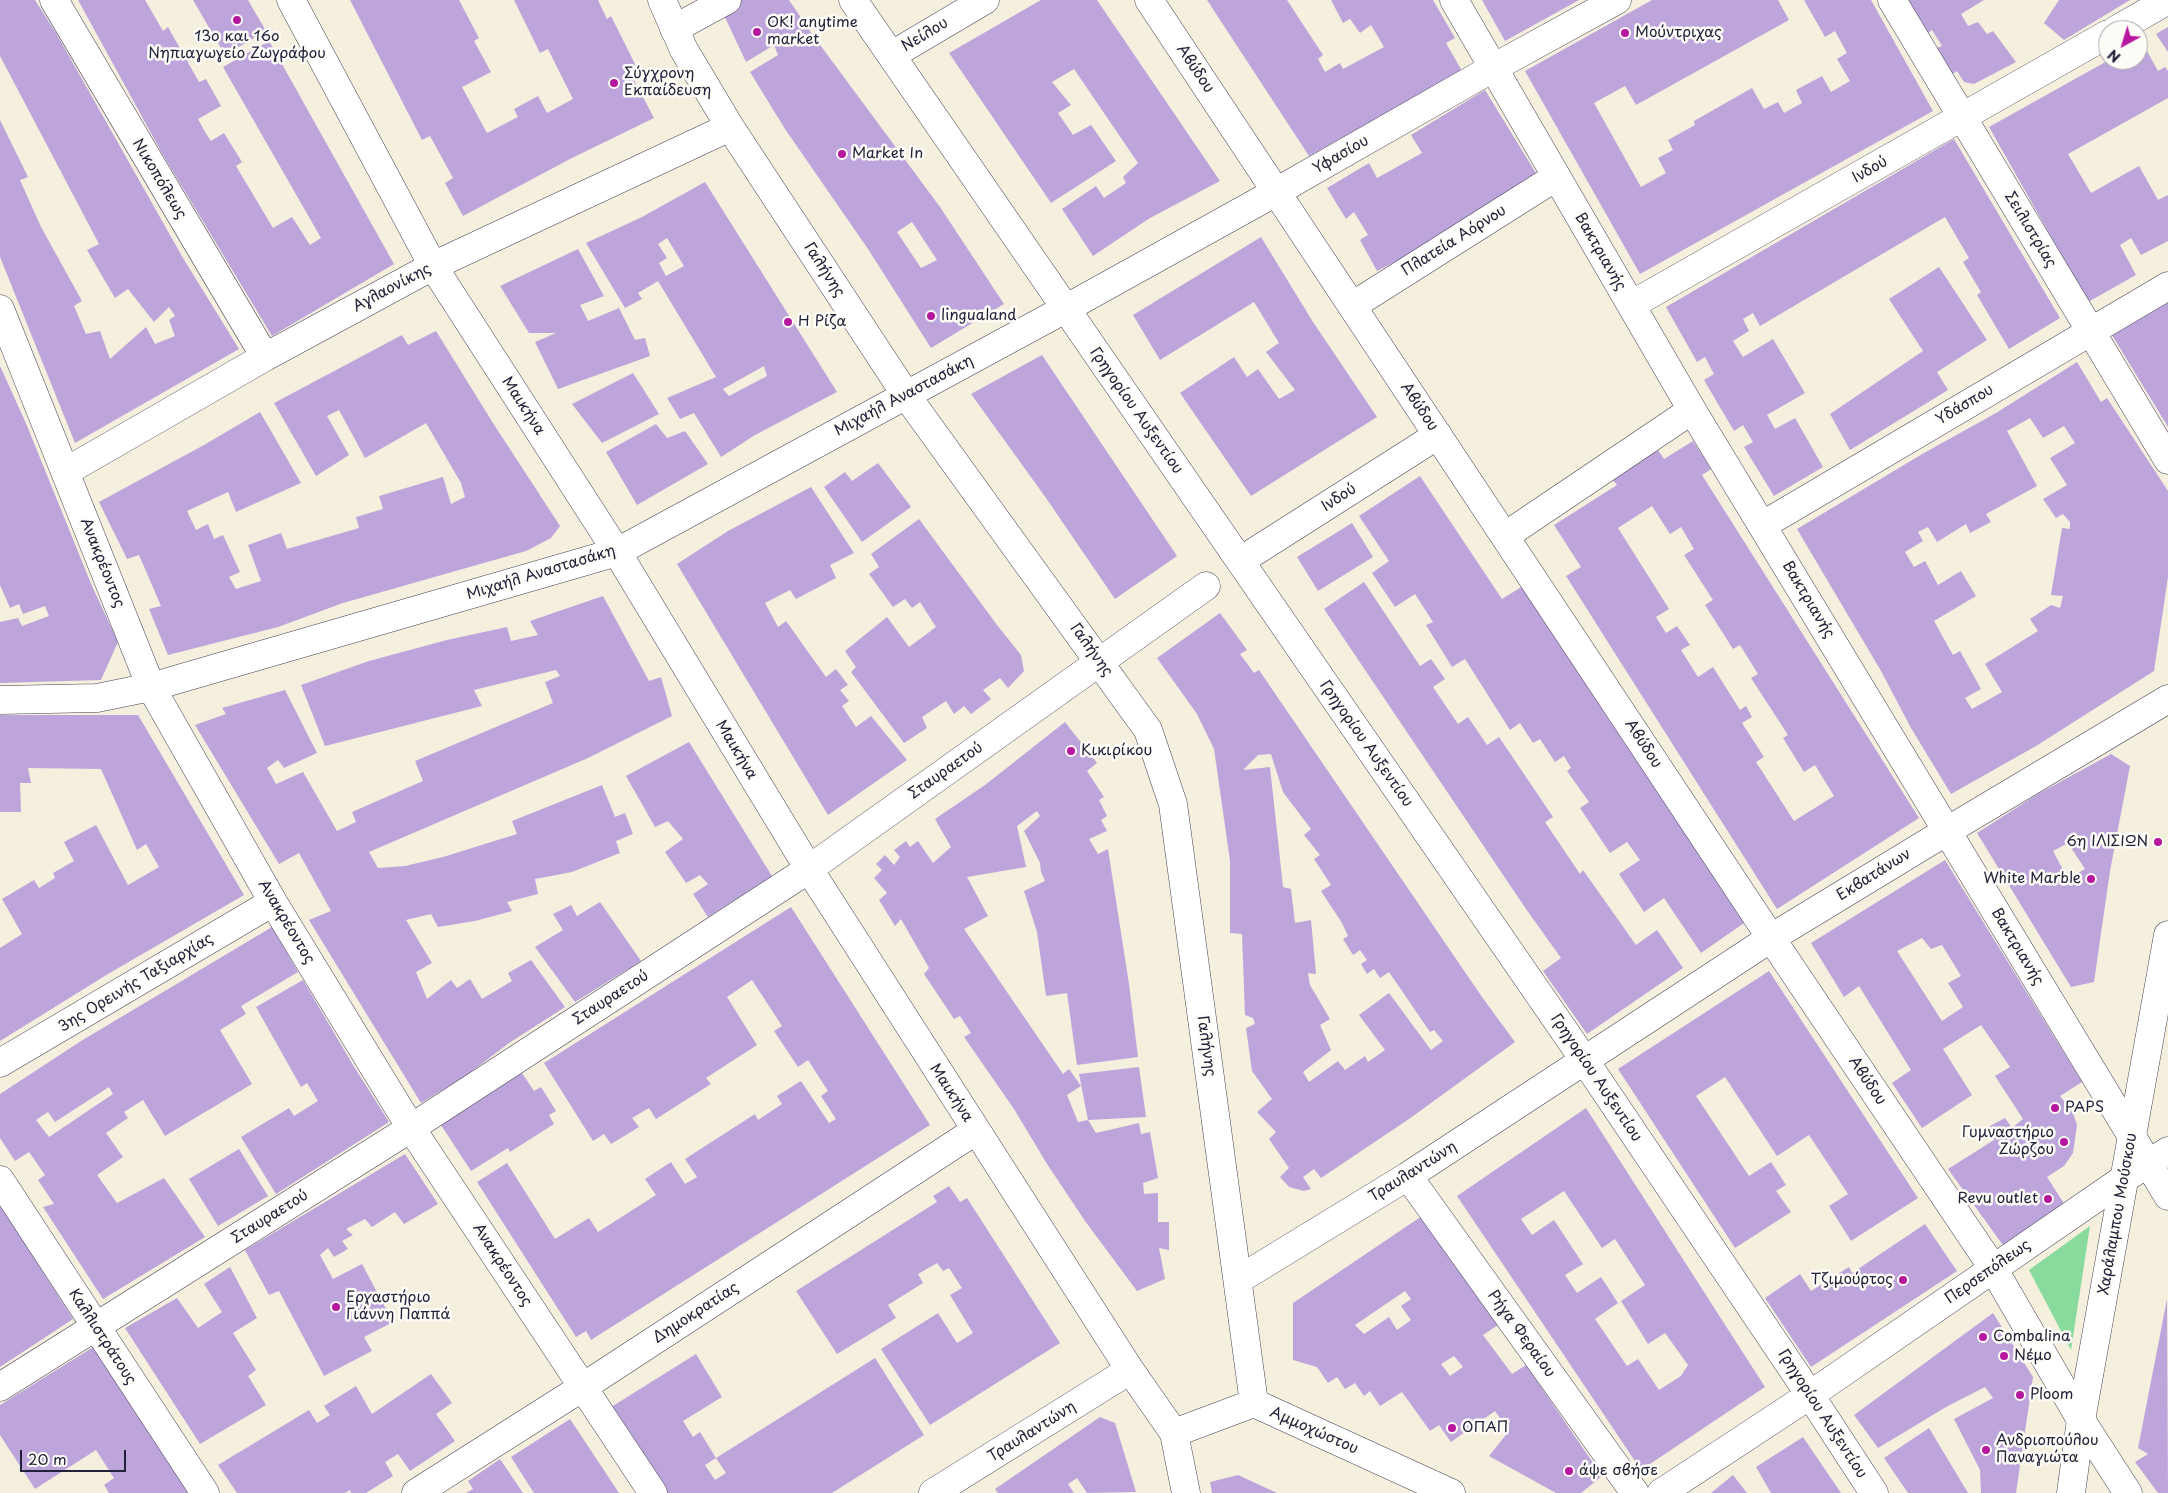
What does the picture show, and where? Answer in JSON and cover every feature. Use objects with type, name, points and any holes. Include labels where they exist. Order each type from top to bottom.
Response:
[{"type":"street","name":"Νικοπόλεως","points":[[54,0],[265,357]]},
{"type":"street","name":"Μαικήνα","points":[[291,0],[433,266],[617,552],[809,869],[975,1131],[1130,1370],[1174,1433],[1186,1493]]},
{"type":"street","name":"Γαλήνης","points":[[662,0],[684,50],[730,127],[906,395],[1148,730],[1173,804],[1254,1403]]},
{"type":"street","points":[[674,29],[727,0]]},
{"type":"street","name":"Γρηγορίου Αυξεντίου","points":[[853,0],[1585,1061],[1874,1493]]},
{"type":"street","name":"Νείλου","points":[[892,55],[985,0]]},
{"type":"street","name":"Αβύδου","points":[[1149,0],[1771,938],[1993,1268],[2081,1420],[2128,1493]]},
{"type":"street","name":"Βακτριανής","points":[[1454,0],[1692,410],[2132,1139],[2158,1157],[2168,1196]]},
{"type":"street","name":"Υφασίου","points":[[1065,309],[1617,0]]},
{"type":"street","name":"Σειλιστρίας","points":[[1892,0],[2168,460]]},
{"type":"street","points":[[2133,20],[2168,0]]},
{"type":"street","name":"Ινδού","points":[[1631,305],[2098,40]]},
{"type":"street","name":"Αγλαονίκης","points":[[66,472],[265,357],[433,266],[730,127]]},
{"type":"street","name":"Πλατεία Αόρνου","points":[[1352,306],[1556,177]]},
{"type":"street","name":"Υδάσπου","points":[[1763,525],[2168,286]]},
{"type":"street","name":"Ανακρέοντος","points":[[0,309],[8,347],[66,472],[152,687],[273,902],[411,1128],[653,1493]]},
{"type":"street","name":"Μιχαήλ Αναστασάκη","points":[[0,700],[96,698],[152,687],[617,552],[1065,309]]},
{"type":"street","points":[[1505,536],[1692,410]]},
{"type":"street","name":"Ινδού","points":[[1240,562],[1438,435]]},
{"type":"street","name":"Σταυραετού","points":[[0,1387],[411,1128],[809,869],[1206,586]]},
{"type":"street","name":"Εκβατάνων","points":[[1585,1061],[1771,938],[1947,830],[2168,699]]},
{"type":"street","name":"3ης Ορεινής Ταξιαρχίας","points":[[0,1063],[273,902]]},
{"type":"street","name":"Χαράλαμπου Μούσκου","points":[[2071,1493],[2081,1420],[2168,935]]},
{"type":"street","name":"Τραυλαντώνη","points":[[1238,1280],[1408,1176],[1585,1061]]},
{"type":"street","name":"Δημοκρατίας","points":[[416,1493],[583,1387],[975,1131]]},
{"type":"street","name":"Περσεπόλεως","points":[[1660,1493],[1810,1395],[1993,1268],[2158,1157]]},
{"type":"street","name":"Ρήγα Φεραίου","points":[[1408,1176],[1634,1493]]},
{"type":"street","name":"Καλλιστράτους","points":[[0,1180],[205,1493]]},
{"type":"street","name":"Τραυλαντώνη","points":[[933,1493],[1130,1370]]},
{"type":"street","name":"Αμμοχώστου","points":[[1174,1433],[1254,1403],[1451,1493]]},
{"type":"green space","points":[[2090,1226],[2071,1350],[2029,1270]]},
{"type":"building","points":[[0,0],[35,0],[56,33],[183,258],[239,349],[75,443],[0,257],[0,120],[28,177],[20,180],[41,227],[82,301],[74,306],[86,334],[100,331],[110,359],[146,327],[155,344],[175,336],[169,320],[175,316],[169,307],[154,322],[128,289],[115,298],[87,250],[99,244],[0,56]]},
{"type":"building","points":[[78,0],[145,0],[163,31],[168,27],[199,82],[206,79],[221,106],[198,119],[211,141],[224,133],[242,162],[236,166],[273,228],[292,217],[310,245],[321,238],[223,67],[269,41],[394,264],[272,336],[163,155]]},
{"type":"building","points":[[193,0],[248,0],[266,31],[225,55]]},
{"type":"building","points":[[350,0],[459,0],[479,38],[474,41],[491,72],[462,87],[487,133],[518,117],[514,109],[538,96],[547,113],[573,99],[548,49],[540,53],[514,0],[598,0],[607,19],[611,16],[640,74],[633,78],[654,118],[570,159],[463,216],[445,183],[453,178],[430,136],[422,140]]},
{"type":"building","points":[[741,0],[789,0],[940,207],[1004,304],[931,348],[868,249],[785,129],[750,72],[778,55],[774,45],[746,62],[722,11]],"holes":[[[912,222],[937,260],[921,268],[897,232]]]},
{"type":"building","points":[[1041,0],[1097,0],[1220,181],[1150,218],[1093,256],[1062,209],[1096,186],[1104,198],[1126,183],[1123,177],[1138,163],[1074,69],[1052,82],[1071,105],[1058,113],[1073,135],[1091,125],[1116,161],[1051,203],[949,53]]},
{"type":"building","points":[[1207,0],[1287,0],[1323,55],[1318,59],[1325,72],[1340,63],[1343,69],[1384,47],[1371,25],[1360,33],[1350,19],[1343,23],[1331,0],[1433,0],[1455,38],[1446,43],[1462,71],[1309,156]]},
{"type":"building","points":[[1482,0],[1579,0],[1505,41]]},
{"type":"building","points":[[1652,0],[1778,0],[1789,20],[1636,105],[1625,86],[1594,103],[1641,187],[1666,173],[1658,158],[1673,150],[1668,140],[1695,125],[1694,121],[1752,88],[1764,109],[1778,102],[1784,113],[1802,103],[1796,90],[1822,76],[1831,92],[1850,81],[1837,59],[1847,53],[1835,31],[1825,37],[1804,0],[1871,0],[1933,111],[1640,274],[1525,71]]},
{"type":"building","points":[[1907,0],[1984,0],[1961,14],[1968,26],[1978,22],[1987,34],[1993,31],[2016,62],[1974,84],[1964,82],[1957,71],[1951,75],[1934,49],[1942,46],[1932,30],[1927,34]]},
{"type":"building","points":[[2059,0],[2130,0],[2064,40],[2044,23]]},
{"type":"building","points":[[2168,27],[2168,52],[2156,34]]},
{"type":"building","points":[[2148,53],[2158,71],[2165,67],[2168,71],[2168,98],[2068,154],[2091,193],[2139,166],[2158,200],[2168,195],[2168,241],[2141,255],[2131,238],[2120,245],[2136,275],[2088,302],[1989,127],[2098,66],[2098,70],[2148,70]]},
{"type":"building","points":[[1485,90],[1539,178],[1420,249],[1377,271],[1360,240],[1368,235],[1354,212],[1346,219],[1327,188],[1369,163],[1377,178],[1422,153],[1411,135]]},
{"type":"building","points":[[1954,139],[2060,318],[2009,349],[1977,295],[1981,292],[1963,262],[1969,258],[1945,217],[1760,326],[1753,313],[1743,319],[1749,331],[1733,341],[1743,357],[1773,339],[1805,393],[1767,415],[1775,429],[1795,418],[1823,467],[1774,496],[1744,447],[1753,442],[1743,425],[1734,431],[1704,380],[1714,374],[1705,357],[1697,362],[1666,307]]},
{"type":"building","points":[[705,182],[837,392],[755,435],[721,457],[694,413],[680,419],[667,398],[716,377],[658,281],[638,293],[642,299],[625,308],[586,243],[642,217]],"holes":[[[667,238],[684,266],[666,276],[659,263],[667,258],[658,244]],[[764,366],[767,376],[729,396],[723,389]]]},
{"type":"building","points":[[1261,237],[1313,322],[1377,417],[1251,496],[1180,393],[1234,357],[1247,377],[1258,369],[1279,399],[1295,390],[1266,352],[1279,343],[1254,302],[1160,360],[1133,315]]},
{"type":"building","points":[[578,249],[604,296],[580,305],[588,321],[619,308],[635,340],[645,338],[650,356],[558,389],[535,342],[556,333],[529,333],[500,286]]},
{"type":"building","points":[[1939,267],[1987,340],[1937,372],[1948,390],[1850,450],[1830,414],[1923,351],[1889,299]]},
{"type":"building","points":[[2168,302],[2168,427],[2112,335]]},
{"type":"building","points":[[436,331],[560,526],[551,538],[526,551],[343,603],[278,627],[168,655],[149,609],[161,606],[139,555],[127,559],[99,502],[260,412],[301,483],[236,512],[228,492],[187,511],[196,530],[208,524],[214,539],[223,535],[240,572],[229,577],[236,589],[261,581],[248,545],[281,533],[287,549],[359,528],[356,517],[383,509],[379,496],[443,477],[451,504],[465,497],[461,483],[426,423],[365,458],[339,410],[327,416],[349,455],[316,476],[274,403],[402,335],[408,345]]},
{"type":"building","points":[[1042,355],[1177,556],[1115,599],[1046,498],[971,394]]},
{"type":"building","points":[[2077,362],[2101,402],[2107,398],[2168,491],[2168,577],[2154,671],[2036,746],[1951,794],[1797,529],[1924,453],[1996,413]],"holes":[[[2030,418],[2043,438],[2064,426],[2075,443],[2050,458],[2067,485],[2043,499],[2056,518],[2063,514],[2070,522],[2070,529],[2062,528],[2051,595],[2063,596],[2060,608],[2051,605],[2030,619],[2038,631],[1985,664],[2002,692],[1972,709],[1965,698],[1981,689],[1960,651],[1953,655],[1934,621],[1976,596],[1961,571],[1938,585],[1925,561],[1914,567],[1905,552],[1923,541],[1918,532],[1928,527],[1937,542],[1966,524],[1970,533],[1991,522],[1986,514],[2037,486],[2007,431]]]},
{"type":"building","points":[[0,366],[25,421],[92,586],[118,642],[101,680],[0,683],[0,622],[18,618],[22,626],[49,616],[45,606],[23,614],[19,604],[10,608],[0,585]]},
{"type":"building","points":[[633,373],[659,414],[602,443],[572,404]]},
{"type":"building","points":[[656,424],[667,438],[685,431],[708,464],[637,505],[606,452]]},
{"type":"building","points":[[1693,441],[1711,469],[1702,475],[1919,818],[1777,909],[1566,576],[1581,567],[1554,525],[1617,485],[1612,479],[1658,450],[1664,459]],"holes":[[[1652,506],[1670,534],[1681,527],[1694,549],[1684,555],[1713,600],[1705,605],[1733,649],[1740,645],[1758,674],[1751,678],[1788,735],[1783,738],[1804,772],[1815,765],[1834,796],[1794,821],[1756,762],[1764,757],[1742,723],[1752,717],[1746,706],[1740,710],[1713,667],[1698,677],[1681,650],[1690,645],[1677,626],[1666,633],[1656,617],[1669,609],[1618,528]]]},
{"type":"building","points":[[878,463],[911,507],[862,542],[824,487],[845,472],[852,481]]},
{"type":"building","points":[[1420,476],[1502,599],[1523,586],[1612,724],[1747,921],[1701,953],[1664,898],[1644,912],[1619,874],[1640,860],[1627,842],[1610,853],[1580,808],[1589,802],[1567,771],[1571,768],[1564,756],[1555,762],[1540,739],[1533,743],[1520,723],[1510,730],[1465,659],[1452,667],[1426,625],[1433,622],[1415,594],[1395,607],[1372,573],[1389,561],[1359,516]]},
{"type":"building","points":[[811,487],[854,553],[830,565],[836,578],[796,599],[790,590],[765,603],[778,627],[786,621],[826,677],[836,669],[848,685],[840,690],[849,701],[842,706],[856,727],[871,716],[907,760],[828,815],[677,564],[728,531]]},
{"type":"building","points":[[919,519],[1021,655],[1024,671],[1008,688],[1000,678],[983,690],[991,699],[971,714],[964,706],[954,714],[946,701],[922,717],[927,728],[904,743],[851,672],[856,667],[845,651],[887,617],[909,647],[936,627],[920,602],[912,608],[905,599],[893,607],[869,574],[879,567],[871,554]]},
{"type":"building","points":[[1352,523],[1373,557],[1318,591],[1297,557]]},
{"type":"building","points":[[1364,582],[1420,666],[1431,659],[1445,679],[1433,687],[1458,724],[1468,717],[1487,745],[1499,737],[1553,817],[1545,822],[1580,874],[1583,870],[1636,945],[1657,930],[1683,968],[1587,1034],[1543,971],[1561,958],[1324,609]]},
{"type":"building","points":[[603,596],[649,681],[661,677],[672,716],[588,758],[369,852],[378,868],[405,866],[443,857],[517,834],[512,821],[602,785],[615,817],[625,813],[633,834],[616,841],[620,853],[572,872],[535,879],[538,894],[507,902],[512,911],[475,921],[438,927],[431,914],[406,920],[432,963],[416,972],[427,999],[451,980],[457,988],[470,979],[482,999],[512,981],[508,973],[531,960],[565,1007],[509,1043],[467,1075],[421,1103],[309,920],[331,911],[299,853],[279,864],[195,725],[226,714],[222,708],[285,690],[317,753],[284,768],[278,760],[267,768],[276,784],[303,772],[337,831],[356,822],[352,812],[423,781],[415,761],[553,703],[545,682],[560,676],[556,670],[474,690],[482,706],[325,746],[301,685],[369,661],[447,640],[507,627],[511,641],[538,635],[530,621]]},
{"type":"building","points":[[1220,613],[1247,650],[1240,654],[1254,673],[1259,670],[1482,997],[1515,1042],[1409,1119],[1321,1178],[1314,1169],[1303,1177],[1311,1189],[1304,1191],[1289,1187],[1280,1177],[1289,1168],[1269,1139],[1276,1132],[1257,1112],[1272,1099],[1252,1071],[1246,1028],[1255,1024],[1253,1018],[1245,1015],[1242,934],[1230,933],[1230,861],[1214,749],[1197,714],[1157,658]],"holes":[[[1271,754],[1283,792],[1311,829],[1304,835],[1320,855],[1314,859],[1331,885],[1321,891],[1342,923],[1348,936],[1343,939],[1353,955],[1360,950],[1367,960],[1361,964],[1367,974],[1374,969],[1380,978],[1389,972],[1430,1032],[1434,1030],[1443,1041],[1431,1050],[1389,993],[1359,1015],[1385,1050],[1368,1062],[1365,1056],[1345,1070],[1338,1061],[1309,1082],[1303,1072],[1331,1050],[1320,1025],[1330,1019],[1310,985],[1308,973],[1316,974],[1311,920],[1295,923],[1291,889],[1283,887],[1270,767],[1243,770],[1258,755]]]},
{"type":"building","points":[[0,715],[138,715],[244,895],[108,974],[0,1041],[0,948],[22,934],[2,899],[34,880],[39,888],[55,878],[53,873],[74,861],[64,842],[96,825],[128,885],[159,867],[146,844],[137,850],[101,769],[28,768],[31,783],[20,783],[21,812],[0,812]]},
{"type":"building","points":[[1065,722],[1097,763],[1087,771],[1104,797],[1099,800],[1107,816],[1101,820],[1107,831],[1089,839],[1098,854],[1108,849],[1129,984],[1138,1057],[1077,1065],[1067,993],[1046,996],[1037,932],[1024,891],[1045,881],[1040,863],[1024,831],[1040,816],[1037,811],[1017,826],[1026,867],[967,877],[988,916],[964,929],[1063,1074],[1069,1069],[1081,1086],[1067,1095],[1078,1122],[1088,1120],[1096,1133],[1139,1123],[1141,1134],[1150,1132],[1158,1178],[1143,1183],[1144,1194],[1158,1193],[1158,1222],[1169,1222],[1169,1250],[1159,1248],[1165,1279],[1137,1291],[1085,1221],[1047,1164],[1014,1109],[964,1037],[971,1033],[960,1016],[954,1019],[924,974],[929,968],[901,919],[895,926],[879,900],[887,893],[874,878],[882,870],[876,864],[885,855],[894,865],[900,857],[894,850],[906,841],[910,847],[918,841],[933,863],[951,847],[935,819],[985,785]]},
{"type":"building","points":[[689,742],[772,876],[708,917],[693,894],[708,884],[700,875],[686,883],[665,852],[683,839],[668,821],[655,827],[626,776]]},
{"type":"building","points":[[2111,754],[2130,766],[2110,871],[2094,982],[2071,987],[1977,833],[2038,794]],"holes":[[[2068,843],[2085,869],[2068,879],[2053,851]]]},
{"type":"building","points":[[1945,860],[2082,1082],[2060,1096],[2073,1113],[2077,1125],[2073,1153],[2064,1166],[2047,1177],[2067,1208],[2005,1248],[1948,1169],[1994,1140],[1990,1126],[2005,1118],[2012,1128],[2023,1119],[1995,1076],[2010,1067],[1981,1025],[1943,1049],[1972,1095],[1922,1128],[1892,1083],[1911,1070],[1859,986],[1844,997],[1811,943]],"holes":[[[1922,938],[1931,949],[1942,945],[1961,976],[1948,983],[1963,1007],[1942,1021],[1897,951]]]},
{"type":"building","points":[[600,902],[641,961],[575,1002],[535,947],[563,930],[553,914],[571,905],[577,916]]},
{"type":"building","points":[[791,907],[930,1125],[591,1340],[586,1331],[576,1337],[477,1182],[507,1163],[555,1239],[589,1218],[598,1232],[656,1195],[645,1179],[671,1162],[685,1184],[697,1177],[685,1159],[755,1114],[758,1120],[782,1104],[777,1096],[801,1081],[829,1123],[836,1119],[821,1096],[828,1091],[808,1060],[798,1067],[774,1031],[782,1026],[752,980],[727,997],[757,1045],[706,1078],[711,1084],[656,1119],[649,1108],[632,1118],[639,1127],[611,1144],[604,1134],[593,1141],[544,1063]]},
{"type":"building","points":[[272,927],[298,972],[241,1006],[246,1014],[220,1030],[252,1084],[165,1136],[143,1100],[124,1112],[128,1118],[106,1133],[123,1157],[97,1175],[117,1203],[164,1178],[205,1237],[103,1299],[43,1207],[54,1204],[38,1180],[45,1175],[29,1152],[15,1161],[0,1138],[0,1094],[81,1041]],"holes":[[[109,1087],[113,1094],[49,1137],[36,1120],[48,1112],[55,1122]]]},
{"type":"building","points":[[1769,971],[1918,1198],[1851,1241],[1829,1206],[1848,1194],[1809,1135],[1777,1156],[1725,1077],[1696,1096],[1749,1176],[1771,1162],[1786,1185],[1776,1191],[1791,1212],[1735,1248],[1618,1069]]},
{"type":"building","points":[[303,980],[389,1122],[276,1194],[241,1137],[289,1108],[294,1116],[318,1101],[307,1083],[301,1087],[256,1007]]},
{"type":"building","points":[[1139,1067],[1146,1117],[1088,1120],[1079,1074]]},
{"type":"building","points":[[522,1073],[534,1091],[541,1087],[556,1111],[549,1115],[554,1124],[510,1152],[508,1148],[471,1171],[441,1125]]},
{"type":"building","points":[[1586,1108],[1765,1387],[1641,1470],[1457,1196]],"holes":[[[1564,1191],[1602,1248],[1615,1239],[1645,1285],[1621,1301],[1648,1344],[1665,1333],[1688,1365],[1681,1376],[1659,1390],[1638,1359],[1627,1366],[1595,1319],[1618,1303],[1601,1277],[1577,1293],[1565,1275],[1583,1264],[1554,1220],[1532,1235],[1521,1219]]]},
{"type":"building","points":[[239,1149],[268,1196],[218,1226],[189,1179]]},
{"type":"building","points":[[405,1154],[438,1204],[404,1224],[395,1212],[372,1227],[365,1219],[346,1229],[353,1235],[342,1241],[348,1249],[334,1257],[328,1248],[320,1255],[333,1279],[362,1264],[393,1322],[364,1337],[372,1351],[324,1376],[279,1291],[269,1295],[245,1250]]},
{"type":"building","points":[[949,1186],[960,1202],[967,1198],[1060,1343],[930,1425],[881,1349],[938,1313],[957,1343],[973,1333],[950,1295],[962,1288],[949,1268],[943,1271],[937,1263],[918,1274],[923,1283],[888,1305],[896,1318],[837,1354],[796,1291],[937,1202],[933,1196]]},
{"type":"building","points":[[0,1205],[73,1319],[0,1367]]},
{"type":"building","points":[[1422,1216],[1498,1325],[1483,1335],[1512,1374],[1526,1365],[1602,1476],[1581,1493],[1556,1493],[1489,1456],[1509,1431],[1495,1411],[1451,1442],[1439,1425],[1430,1431],[1402,1392],[1380,1406],[1370,1391],[1364,1396],[1355,1383],[1345,1389],[1337,1377],[1328,1383],[1317,1367],[1293,1360],[1293,1303]],"holes":[[[1405,1291],[1411,1299],[1401,1306],[1411,1320],[1397,1330],[1389,1317],[1364,1334],[1355,1325]],[[1454,1356],[1463,1367],[1450,1376],[1441,1364]]]},
{"type":"building","points":[[1925,1224],[1957,1271],[1811,1367],[1765,1298],[1800,1274],[1811,1291],[1849,1267],[1852,1273]]},
{"type":"building","points":[[230,1267],[257,1318],[233,1333],[256,1370],[248,1376],[266,1405],[200,1444],[125,1328],[177,1298],[198,1328],[222,1312],[204,1284]]},
{"type":"building","points":[[2167,1299],[2168,1493],[2158,1493],[2135,1462],[2148,1454],[2138,1448]]},
{"type":"building","points":[[1993,1313],[2033,1377],[2016,1493],[1981,1493],[1980,1470],[1954,1419],[1993,1398],[1985,1387],[1946,1407],[1878,1448],[1854,1415]]},
{"type":"building","points":[[95,1346],[192,1493],[109,1493],[104,1485],[114,1478],[96,1450],[35,1489],[0,1435],[0,1405]]},
{"type":"building","points":[[696,1354],[722,1397],[683,1421],[693,1437],[700,1432],[716,1458],[875,1358],[924,1435],[832,1493],[661,1493],[608,1409]],"holes":[[[716,1458],[726,1473],[715,1480],[705,1465]]]},
{"type":"building","points":[[431,1374],[452,1403],[436,1414],[455,1441],[410,1471],[398,1454],[385,1462],[393,1476],[366,1493],[351,1493],[350,1490],[345,1493],[237,1493],[218,1465],[309,1410],[317,1423],[330,1415],[324,1406],[356,1386],[372,1414]]},
{"type":"building","points":[[1100,1417],[1115,1423],[1136,1492],[1087,1493],[1077,1478],[1068,1484],[1074,1493],[998,1493],[995,1489]]},
{"type":"building","points":[[570,1419],[619,1493],[534,1493],[511,1457]]},
{"type":"building","points":[[1929,1428],[1968,1493],[1908,1493],[1884,1458]]},
{"type":"building","points":[[1803,1437],[1841,1493],[1771,1493],[1756,1467]]},
{"type":"building","points":[[500,1459],[523,1493],[466,1493],[473,1489],[468,1481]]},
{"type":"building","points":[[1238,1475],[1277,1493],[1212,1493],[1210,1482]]},
{"type":"building","points":[[1733,1475],[1747,1493],[1711,1493]]},
{"type":"place","name":"13ο και 16ο Νηπιαγωγείο Ζωγράφου","points":[[237,20]]},
{"type":"place","name":"OK! anytime market","points":[[757,32]]},
{"type":"place","name":"Μούντριχας","points":[[1625,33]]},
{"type":"place","name":"Σύγχρονη Εκπαίδευση","points":[[614,83]]},
{"type":"place","name":"Market In","points":[[842,154]]},
{"type":"place","name":"lingualand","points":[[931,316]]},
{"type":"place","name":"Η Ρίζα","points":[[788,322]]},
{"type":"place","name":"Κικιρίκου","points":[[1071,751]]},
{"type":"place","name":"6η ΙΛΙΣΙΩΝ","points":[[2158,842]]},
{"type":"place","name":"White Marble","points":[[2091,879]]},
{"type":"place","name":"PAPS","points":[[2055,1108]]},
{"type":"place","name":"Γυμναστήριο Ζώρζου","points":[[2064,1142]]},
{"type":"place","name":"Revu outlet","points":[[2048,1199]]},
{"type":"place","name":"Τζιμούρτος","points":[[1903,1280]]},
{"type":"place","name":"Εργαστήριο Γιάννη Παππά","points":[[336,1307]]},
{"type":"place","name":"Combalina","points":[[1983,1337]]},
{"type":"place","name":"Νέμο","points":[[2004,1356]]},
{"type":"place","name":"Ploom","points":[[2020,1395]]},
{"type":"place","name":"ΟΠΑΠ","points":[[1452,1428]]},
{"type":"place","name":"Ανδριοπούλου Παναγιώτα","points":[[1986,1450]]},
{"type":"place","name":"άψε σβήσε","points":[[1569,1471]]}]
